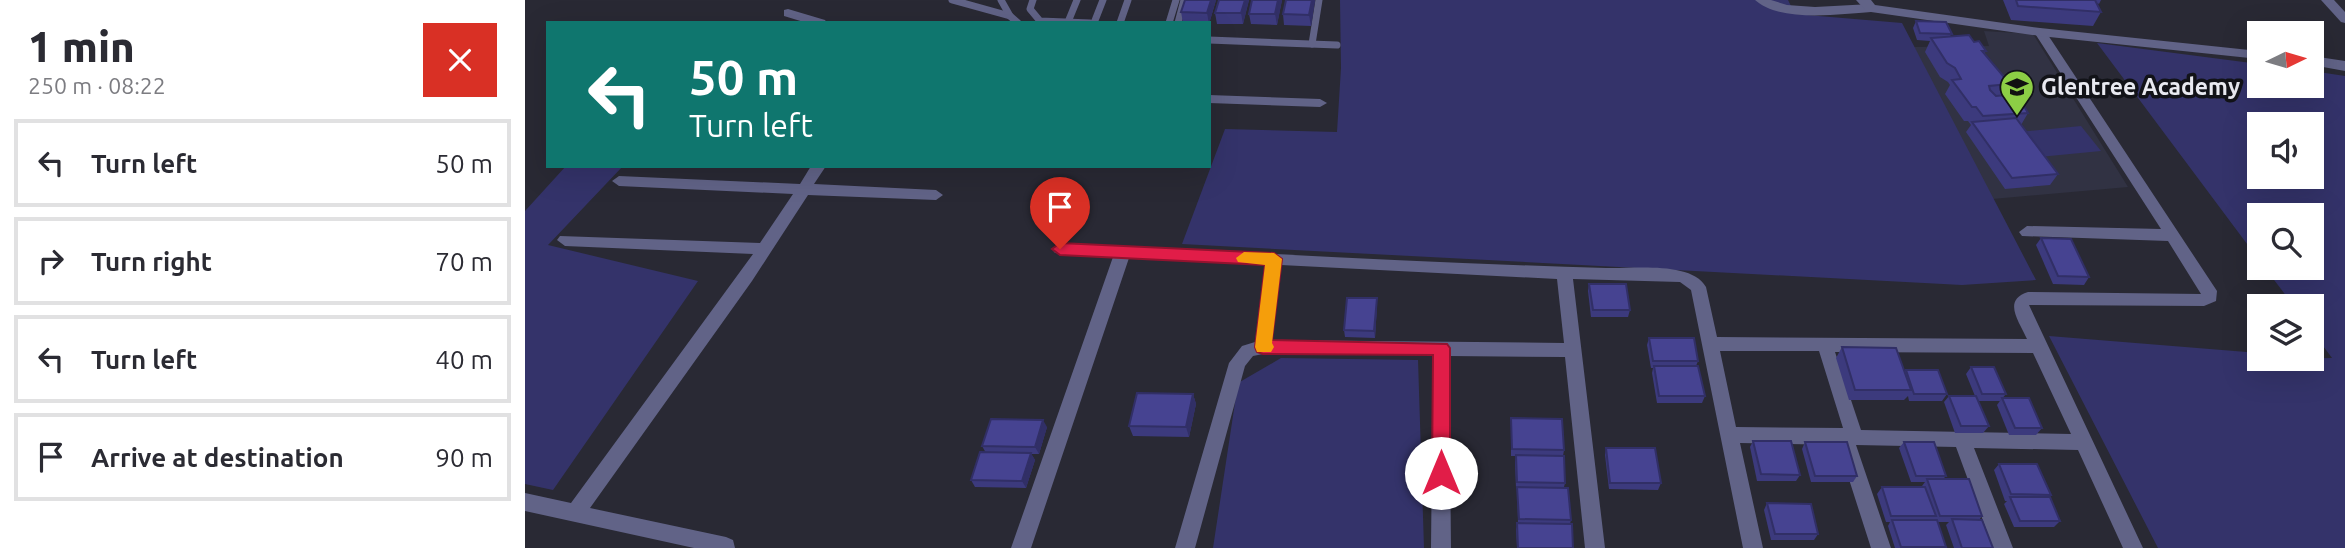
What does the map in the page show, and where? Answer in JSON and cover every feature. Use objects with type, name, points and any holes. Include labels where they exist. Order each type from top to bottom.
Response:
[{"type":"street","points":[[1761,0],[1802,10],[1867,4],[2040,32],[2247,54]]},
{"type":"street","points":[[2328,1],[2345,2]]},
{"type":"street","points":[[2328,1],[2345,19]]},
{"type":"street","points":[[788,13],[814,21]]},
{"type":"street","points":[[2040,32],[2210,296],[2204,300],[2028,298],[2021,302],[2021,309],[2037,346],[2133,548]]},
{"type":"street","points":[[2324,63],[2345,66]]},
{"type":"street","points":[[1211,99],[1320,103]]},
{"type":"street","points":[[575,513],[765,249],[818,168]]},
{"type":"street","points":[[619,181],[936,195]]},
{"type":"street","points":[[2027,232],[2171,234]]},
{"type":"street","points":[[565,240],[765,249]]},
{"type":"street","points":[[1060,249],[1564,273],[1683,276],[1698,287],[1753,548]]},
{"type":"street","points":[[1021,548],[1123,252]]},
{"type":"street","points":[[1263,347],[1274,259]]},
{"type":"street","points":[[1564,273],[1595,548]]},
{"type":"street","points":[[1710,344],[2037,346]]},
{"type":"street","points":[[1825,345],[1881,548]]},
{"type":"street","points":[[1185,548],[1237,363],[1248,351],[1263,347],[1574,350]]},
{"type":"street","points":[[1441,348],[1441,548]]},
{"type":"street","points":[[1729,435],[1849,435],[2083,442]]},
{"type":"street","points":[[1961,438],[2003,548]]},
{"type":"street","points":[[525,502],[726,546],[725,548]]},
{"type":"lane","points":[[952,0],[1010,16]]},
{"type":"lane","points":[[1000,0],[1016,21]]},
{"type":"lane","points":[[1033,0],[1030,9],[1040,21]]},
{"type":"lane","points":[[1068,21],[1077,0]]},
{"type":"lane","points":[[1093,21],[1103,0]]},
{"type":"lane","points":[[1121,21],[1128,0]]},
{"type":"lane","points":[[1171,21],[1176,0]]},
{"type":"lane","points":[[1179,21],[1184,0]]},
{"type":"lane","points":[[1312,44],[1319,0]]},
{"type":"lane","points":[[1211,40],[1337,45]]},
{"type":"shaded area","points":[[1340,0],[1788,0],[1795,14],[1902,23],[2036,280],[1962,285],[1182,244],[1225,129],[1337,132],[1341,68]]},
{"type":"shaded area","name":"Glentree Academy","points":[[1984,31],[2033,34],[2128,187],[1992,199],[1914,47],[1989,46]]},
{"type":"shaded area","points":[[2097,43],[2247,62],[2247,98],[2324,98],[2324,73],[2345,76],[2345,548],[2158,548],[2049,336],[2247,352],[2247,371],[2324,371],[2324,358],[2332,358],[2324,347],[2324,294],[2285,294],[2274,280],[2324,280],[2324,203],[2247,203],[2247,244]]},
{"type":"shaded area","points":[[2081,126],[2101,151],[2039,157],[2020,132]]},
{"type":"shaded area","points":[[564,168],[621,168],[548,245],[698,281],[553,490],[525,484],[525,211]]},
{"type":"shaded area","points":[[1281,358],[1418,360],[1424,548],[1213,548],[1238,383]]},
{"type":"building","points":[[1185,0],[1211,0],[1207,13],[1181,12]]},
{"type":"building","points":[[1219,0],[1245,0],[1241,13],[1215,13]]},
{"type":"building","points":[[1252,0],[1278,0],[1275,14],[1249,14]]},
{"type":"building","points":[[1286,0],[1312,0],[1309,15],[1283,14]]},
{"type":"building","points":[[2016,0],[2095,0],[2101,12],[2018,6]]},
{"type":"building","points":[[1916,21],[1946,22],[1952,34],[1920,33]]},
{"type":"building","points":[[1969,35],[1974,42],[1979,41],[1986,51],[1982,51],[2010,84],[1989,86],[1990,90],[1996,96],[2017,94],[2028,113],[1983,116],[1976,107],[1972,107],[1952,80],[1961,79],[1955,68],[1947,63],[1931,38]]},
{"type":"building","points":[[2016,118],[2058,174],[2012,178],[1972,122]]},
{"type":"building","points":[[2041,238],[2071,239],[2089,277],[2058,276]]},
{"type":"building","points":[[1589,284],[1626,284],[1630,310],[1593,310]]},
{"type":"building","points":[[1347,298],[1377,298],[1374,331],[1344,330]]},
{"type":"building","points":[[1649,338],[1694,338],[1698,361],[1653,361]]},
{"type":"building","points":[[1842,347],[1896,348],[1911,390],[1855,390]]},
{"type":"building","points":[[1654,366],[1698,366],[1705,396],[1659,396]]},
{"type":"building","points":[[1971,367],[1994,367],[2006,394],[1982,394]]},
{"type":"building","points":[[1906,370],[1938,370],[1947,394],[1914,394]]},
{"type":"building","points":[[1137,393],[1193,394],[1186,427],[1129,426]]},
{"type":"building","points":[[1949,396],[1976,396],[1989,426],[1961,426]]},
{"type":"building","points":[[2002,398],[2029,398],[2042,428],[2015,428]]},
{"type":"building","points":[[1511,418],[1562,419],[1564,450],[1512,449]]},
{"type":"building","points":[[991,419],[1043,420],[1035,447],[982,446]]},
{"type":"building","points":[[1753,441],[1791,441],[1800,475],[1761,474]]},
{"type":"building","points":[[1805,442],[1847,442],[1857,476],[1815,476]]},
{"type":"building","points":[[1904,442],[1934,442],[1946,476],[1916,476]]},
{"type":"building","points":[[1606,448],[1655,448],[1661,483],[1610,483]]},
{"type":"building","points":[[980,452],[1031,453],[1022,481],[971,480]]},
{"type":"building","points":[[1516,455],[1564,456],[1565,483],[1517,482]]},
{"type":"building","points":[[1999,464],[2037,464],[2051,495],[2011,494]]},
{"type":"building","points":[[1927,479],[1969,479],[1982,516],[1940,516]]},
{"type":"building","points":[[1517,487],[1568,488],[1571,520],[1519,519]]},
{"type":"building","points":[[1882,487],[1925,487],[1936,516],[1891,516]]},
{"type":"building","points":[[2010,497],[2050,497],[2060,521],[2020,521]]},
{"type":"building","points":[[1767,503],[1811,504],[1818,534],[1775,534]]},
{"type":"building","points":[[1952,519],[1982,520],[1993,548],[1962,548]]},
{"type":"building","points":[[1892,520],[1937,520],[1946,547],[1901,547]]},
{"type":"building","points":[[1517,523],[1572,524],[1573,548],[1518,548]]},
{"type":"slow traffic","points":[[1244,258],[1274,259],[1265,347]]},
{"type":"place","name":"Glentree Academy","points":[[2017,117]]},
{"type":"route","points":[[1060,249],[1274,259],[1263,347],[1441,348],[1441,473]]}]
